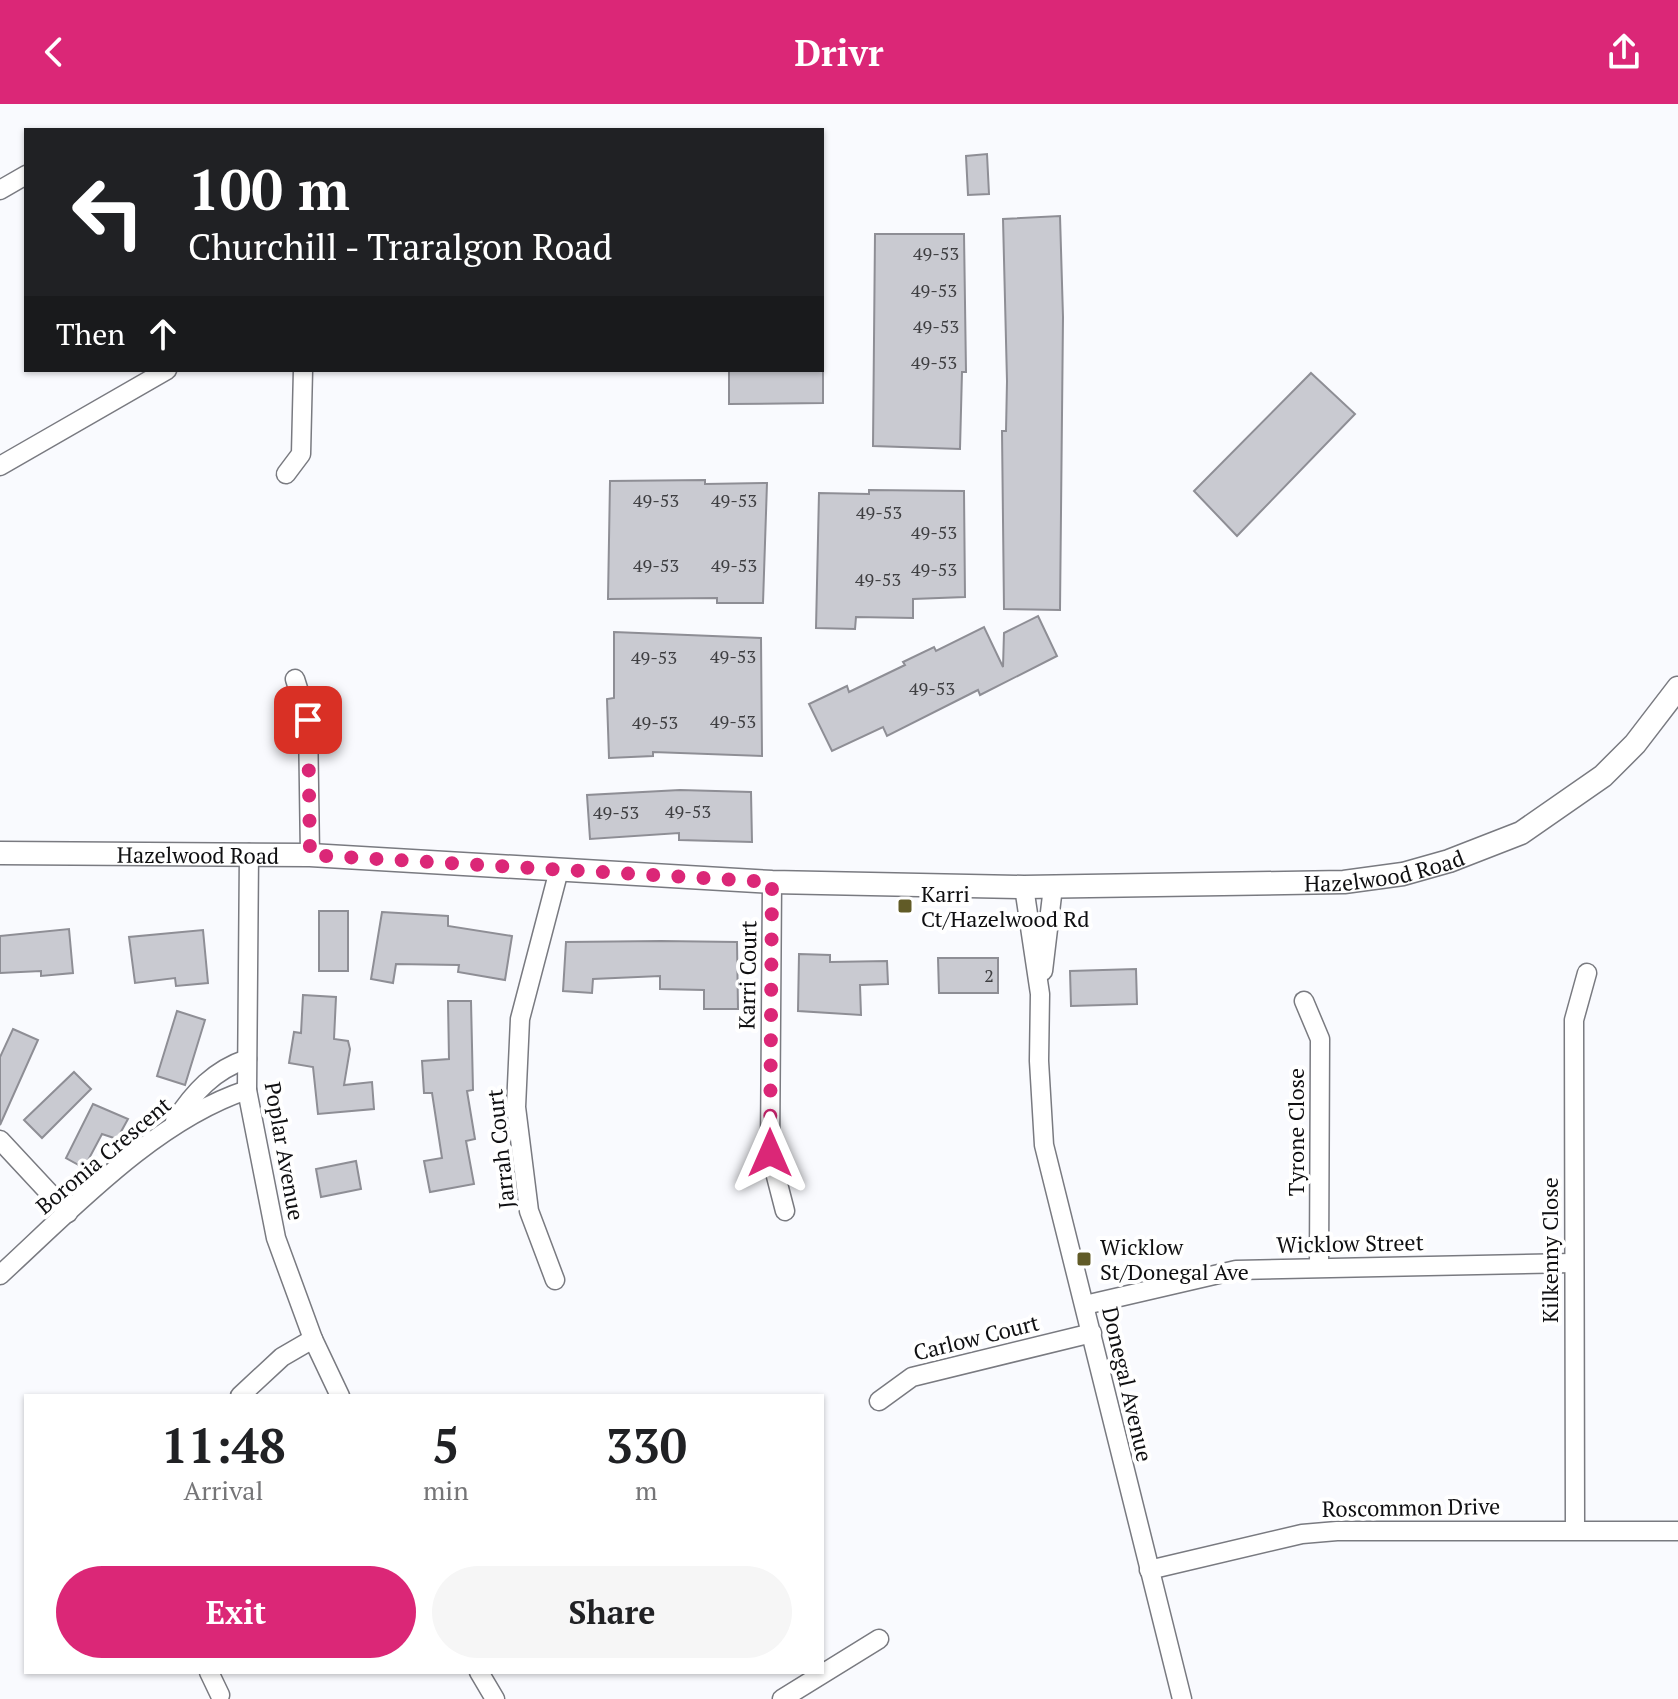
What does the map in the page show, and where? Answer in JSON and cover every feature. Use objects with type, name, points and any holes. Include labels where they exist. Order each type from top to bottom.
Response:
[{"type":"main road","name":"Hazelwood Road","points":[[0,853],[310,855],[772,882],[1053,887],[1344,882],[1403,874],[1449,861],[1521,833],[1569,803],[1635,744],[1678,688]]},
{"type":"street","points":[[0,190],[24,176]]},
{"type":"street","points":[[0,466],[164,372]]},
{"type":"street","points":[[286,474],[301,454],[303,372]]},
{"type":"street","points":[[295,679],[308,720],[310,855]]},
{"type":"street","name":"Poplar Avenue","points":[[249,853],[247,1090],[276,1238],[313,1339],[339,1394]]},
{"type":"street","name":"Jarrah Court","points":[[550,869],[520,1019],[516,1107],[529,1211],[555,1280]]},
{"type":"street","name":"Karri Court","points":[[772,882],[770,1153],[785,1211]]},
{"type":"street","name":"Donegal Avenue","points":[[1024,887],[1040,994],[1039,1061],[1044,1145],[1182,1699]]},
{"type":"street","points":[[1040,994],[1053,887]]},
{"type":"street","name":"Kilkenny Close","points":[[1575,1529],[1574,1020],[1587,973]]},
{"type":"street","name":"Tyrone Close","points":[[1304,1001],[1320,1039],[1319,1267]]},
{"type":"street","points":[[173,1123],[209,1080],[226,1066],[247,1059]]},
{"type":"street","name":"Boronia Crescent","points":[[0,1275],[173,1123],[220,1099],[247,1090]]},
{"type":"street","points":[[0,1140],[68,1213]]},
{"type":"street","name":"Wicklow Street","points":[[1085,1305],[1212,1274],[1319,1267],[1573,1263]]},
{"type":"street","name":"Carlow Court","points":[[879,1401],[912,1377],[1092,1333]]},
{"type":"street","points":[[242,1394],[282,1357],[313,1339]]},
{"type":"street","name":"Roscommon Drive","points":[[1149,1570],[1302,1534],[1337,1531],[1678,1531]]},
{"type":"street","points":[[824,1673],[879,1639]]},
{"type":"street","points":[[210,1674],[220,1695]]},
{"type":"street","points":[[480,1674],[495,1699]]},
{"type":"street","points":[[782,1699],[822,1674]]},
{"type":"building","points":[[987,154],[989,194],[968,195],[966,156]]},
{"type":"building","points":[[1060,216],[1063,317],[1060,610],[1004,609],[1002,431],[1006,431],[1007,381],[1003,219]]},
{"type":"building","points":[[875,234],[964,234],[966,372],[962,372],[960,449],[873,446]]},
{"type":"building","points":[[729,372],[823,372],[823,403],[729,404]]},
{"type":"building","points":[[1311,373],[1355,414],[1237,536],[1194,491]]},
{"type":"building","points":[[705,480],[705,484],[767,483],[763,603],[717,603],[717,598],[608,599],[610,481]]},
{"type":"building","points":[[869,490],[964,491],[965,597],[913,599],[913,618],[856,617],[855,629],[816,628],[819,493],[869,494]]},
{"type":"building","points":[[1038,616],[1057,656],[980,695],[978,690],[887,736],[883,727],[832,751],[809,704],[847,686],[849,692],[934,647],[936,651],[984,627],[1003,667],[1004,633]]},
{"type":"building","points":[[614,632],[761,638],[762,756],[653,752],[653,756],[609,758],[607,699],[614,698]]},
{"type":"building","points":[[680,790],[751,792],[752,842],[679,840],[679,833],[590,839],[587,795]]},
{"type":"building","points":[[319,911],[348,911],[348,971],[319,971]]},
{"type":"building","points":[[382,912],[448,916],[448,926],[512,936],[505,980],[458,972],[459,965],[396,964],[393,983],[371,979]]},
{"type":"building","points":[[69,929],[73,973],[41,976],[41,971],[0,973],[0,936]]},
{"type":"building","points":[[203,930],[208,983],[176,986],[175,978],[135,983],[129,937]]},
{"type":"building","points":[[566,942],[737,942],[738,1009],[704,1009],[704,990],[660,989],[660,976],[593,979],[592,993],[563,991]]},
{"type":"building","points":[[799,954],[830,955],[830,962],[887,961],[888,984],[860,985],[861,1015],[798,1011]]},
{"type":"building","points":[[938,958],[998,958],[998,993],[939,993]]},
{"type":"building","points":[[1136,969],[1137,1004],[1071,1006],[1070,971]]},
{"type":"building","points":[[303,995],[336,997],[334,1039],[348,1041],[350,1049],[344,1085],[372,1082],[374,1109],[318,1114],[313,1067],[289,1063],[294,1032],[301,1033]]},
{"type":"building","points":[[448,1001],[471,1001],[473,1090],[467,1091],[475,1139],[466,1141],[474,1184],[430,1192],[424,1161],[442,1158],[432,1093],[424,1093],[422,1061],[449,1059]]},
{"type":"building","points":[[177,1011],[205,1020],[185,1085],[157,1076]]},
{"type":"building","points":[[13,1029],[38,1040],[0,1125],[0,1057]]},
{"type":"building","points":[[74,1072],[91,1089],[42,1138],[24,1120]]},
{"type":"building","points":[[93,1104],[128,1119],[117,1139],[102,1134],[84,1168],[66,1158]]},
{"type":"building","points":[[356,1161],[361,1189],[321,1197],[316,1169]]},
{"type":"place","name":"Karri Ct/Hazelwood Rd","points":[[905,906]]},
{"type":"place","name":"Wicklow St/Donegal Ave","points":[[1084,1259]]},
{"type":"route","points":[[308,720],[310,855],[772,882],[770,1153]]}]
